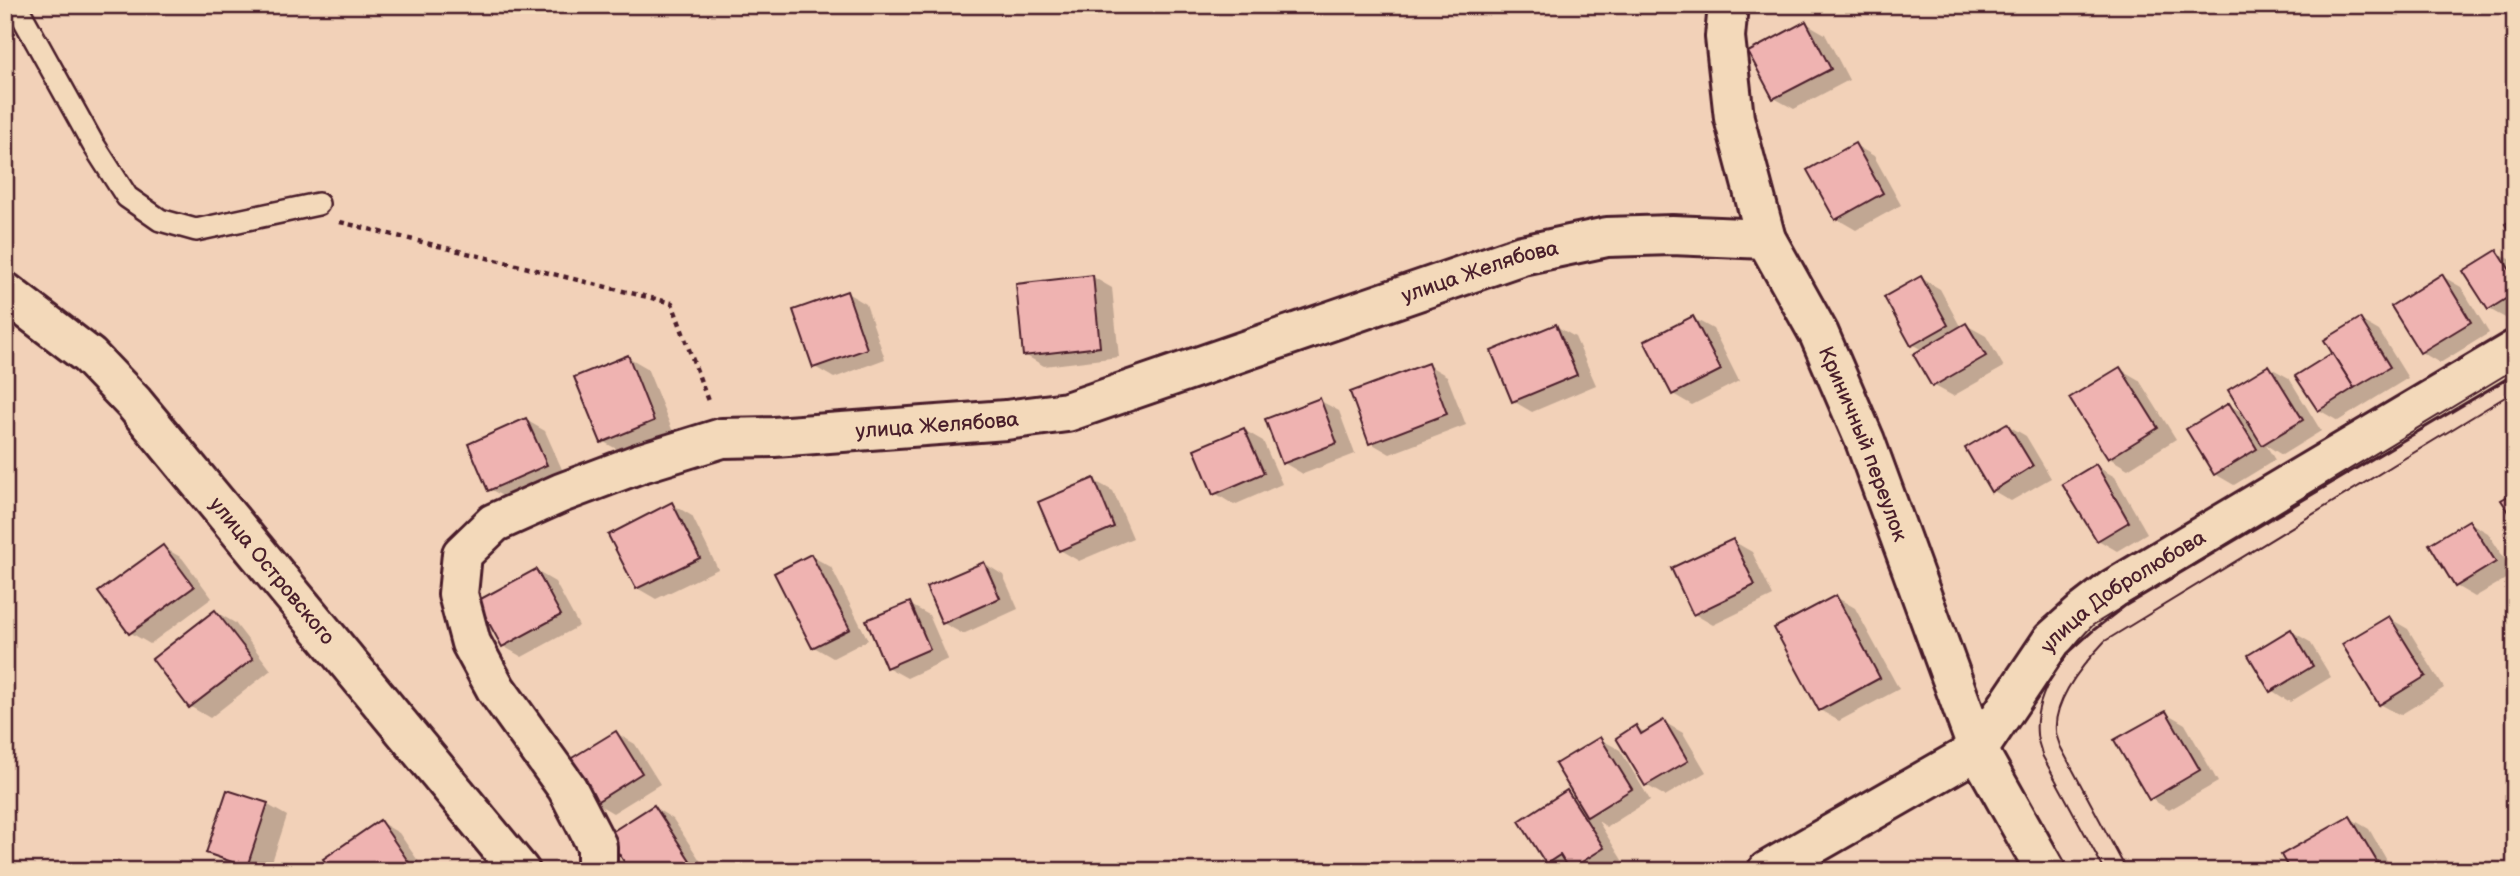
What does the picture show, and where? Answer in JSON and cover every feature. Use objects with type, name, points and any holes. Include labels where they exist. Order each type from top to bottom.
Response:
[{"type":"street","name":"Криничный переулок","points":[[1728,5],[1725,37],[1734,118],[1766,239],[1819,334],[1865,441],[1978,750],[2046,871]]},
{"type":"street","name":"улица Желябова","points":[[597,871],[597,846],[567,788],[496,689],[471,643],[458,594],[462,554],[494,523],[561,493],[638,464],[722,438],[774,437],[1006,421],[1067,412],[1522,255],[1607,237],[1672,235],[1766,239]]},
{"type":"street","name":"улица Островского","points":[[5,292],[89,356],[134,403],[520,871]]},
{"type":"street","name":"улица Добролюбова","points":[[1767,871],[1978,750],[2052,640],[2081,612],[2113,590],[2515,350]]},
{"type":"lane","points":[[16,5],[93,144],[127,197],[160,220],[196,230],[318,204]]},
{"type":"path","points":[[288,211],[387,232],[671,303],[722,438]]},
{"type":"building","points":[[1806,21],[1831,69],[1773,99],[1748,52]]},
{"type":"building","points":[[2515,125],[2515,145],[2506,130]]},
{"type":"building","points":[[1855,143],[1883,193],[1835,220],[1807,170]]},
{"type":"building","points":[[2515,218],[2515,240],[2505,224]]},
{"type":"building","points":[[2497,250],[2515,278],[2515,293],[2488,310],[2463,271]]},
{"type":"building","points":[[2442,274],[2471,322],[2420,353],[2391,306]]},
{"type":"building","points":[[1093,275],[1100,347],[1023,356],[1016,284]]},
{"type":"building","points":[[1921,276],[1948,325],[1911,346],[1884,297]]},
{"type":"building","points":[[847,291],[867,349],[813,368],[793,310]]},
{"type":"building","points":[[1693,316],[1721,370],[1672,395],[1644,341]]},
{"type":"building","points":[[2360,318],[2390,367],[2354,388],[2324,340]]},
{"type":"building","points":[[1966,323],[1986,356],[1932,387],[1913,354]]},
{"type":"building","points":[[1556,324],[1577,375],[1512,402],[1491,351]]},
{"type":"building","points":[[2332,353],[2354,388],[2318,411],[2295,376]]},
{"type":"building","points":[[628,355],[654,421],[601,443],[574,377]]},
{"type":"building","points":[[1428,363],[1447,414],[1369,444],[1350,392]]},
{"type":"building","points":[[2269,365],[2303,420],[2262,445],[2228,390]]},
{"type":"building","points":[[2120,367],[2158,428],[2108,459],[2069,398]]},
{"type":"building","points":[[1320,398],[1337,443],[1282,464],[1265,419]]},
{"type":"building","points":[[2229,403],[2257,449],[2214,475],[2186,429]]},
{"type":"building","points":[[526,418],[547,465],[488,491],[468,444]]},
{"type":"building","points":[[2007,423],[2033,466],[1991,492],[1965,448]]},
{"type":"building","points":[[1244,428],[1264,473],[1213,495],[1194,449]]},
{"type":"building","points":[[2096,464],[2129,522],[2097,541],[2062,484]]},
{"type":"building","points":[[1094,478],[1114,527],[1059,551],[1038,502]]},
{"type":"building","points":[[2515,492],[2515,521],[2501,500]]},
{"type":"building","points":[[672,502],[700,558],[636,589],[608,535]]},
{"type":"building","points":[[2469,520],[2496,562],[2455,587],[2429,544]]},
{"type":"building","points":[[1733,539],[1755,585],[1693,615],[1671,568]]},
{"type":"building","points":[[163,545],[194,587],[129,634],[98,592]]},
{"type":"building","points":[[811,554],[850,629],[812,648],[774,573]]},
{"type":"building","points":[[984,562],[1000,598],[942,624],[926,587]]},
{"type":"building","points":[[536,569],[561,615],[502,647],[477,601]]},
{"type":"building","points":[[1836,595],[1880,678],[1819,711],[1774,628]]},
{"type":"building","points":[[910,602],[930,649],[886,668],[866,620]]},
{"type":"building","points":[[215,610],[253,659],[189,708],[152,659]]},
{"type":"building","points":[[2389,616],[2426,676],[2379,705],[2342,644]]},
{"type":"building","points":[[2291,629],[2313,666],[2270,692],[2248,655]]},
{"type":"building","points":[[2166,711],[2200,770],[2149,800],[2114,740]]},
{"type":"building","points":[[1664,720],[1688,761],[1645,786],[1616,738],[1636,725],[1641,734]]},
{"type":"building","points":[[616,731],[642,773],[593,804],[567,761]]},
{"type":"building","points":[[1600,737],[1632,789],[1587,817],[1555,764]]},
{"type":"building","points":[[227,790],[268,803],[247,867],[206,853]]},
{"type":"building","points":[[1567,790],[1604,848],[1569,870],[1560,855],[1546,864],[1519,821]]},
{"type":"building","points":[[654,805],[693,865],[684,871],[630,871],[607,835]]},
{"type":"building","points":[[2350,816],[2379,865],[2370,871],[2290,871],[2281,855]]},
{"type":"building","points":[[380,820],[412,867],[407,871],[332,871],[323,859]]},
{"type":"tram line","points":[[2105,871],[2042,755],[2037,737],[2040,703],[2053,674],[2072,648],[2093,625],[2515,369]]},
{"type":"tram line","points":[[2127,871],[2056,735],[2056,719],[2065,694],[2088,660],[2105,641],[2515,391]]}]
